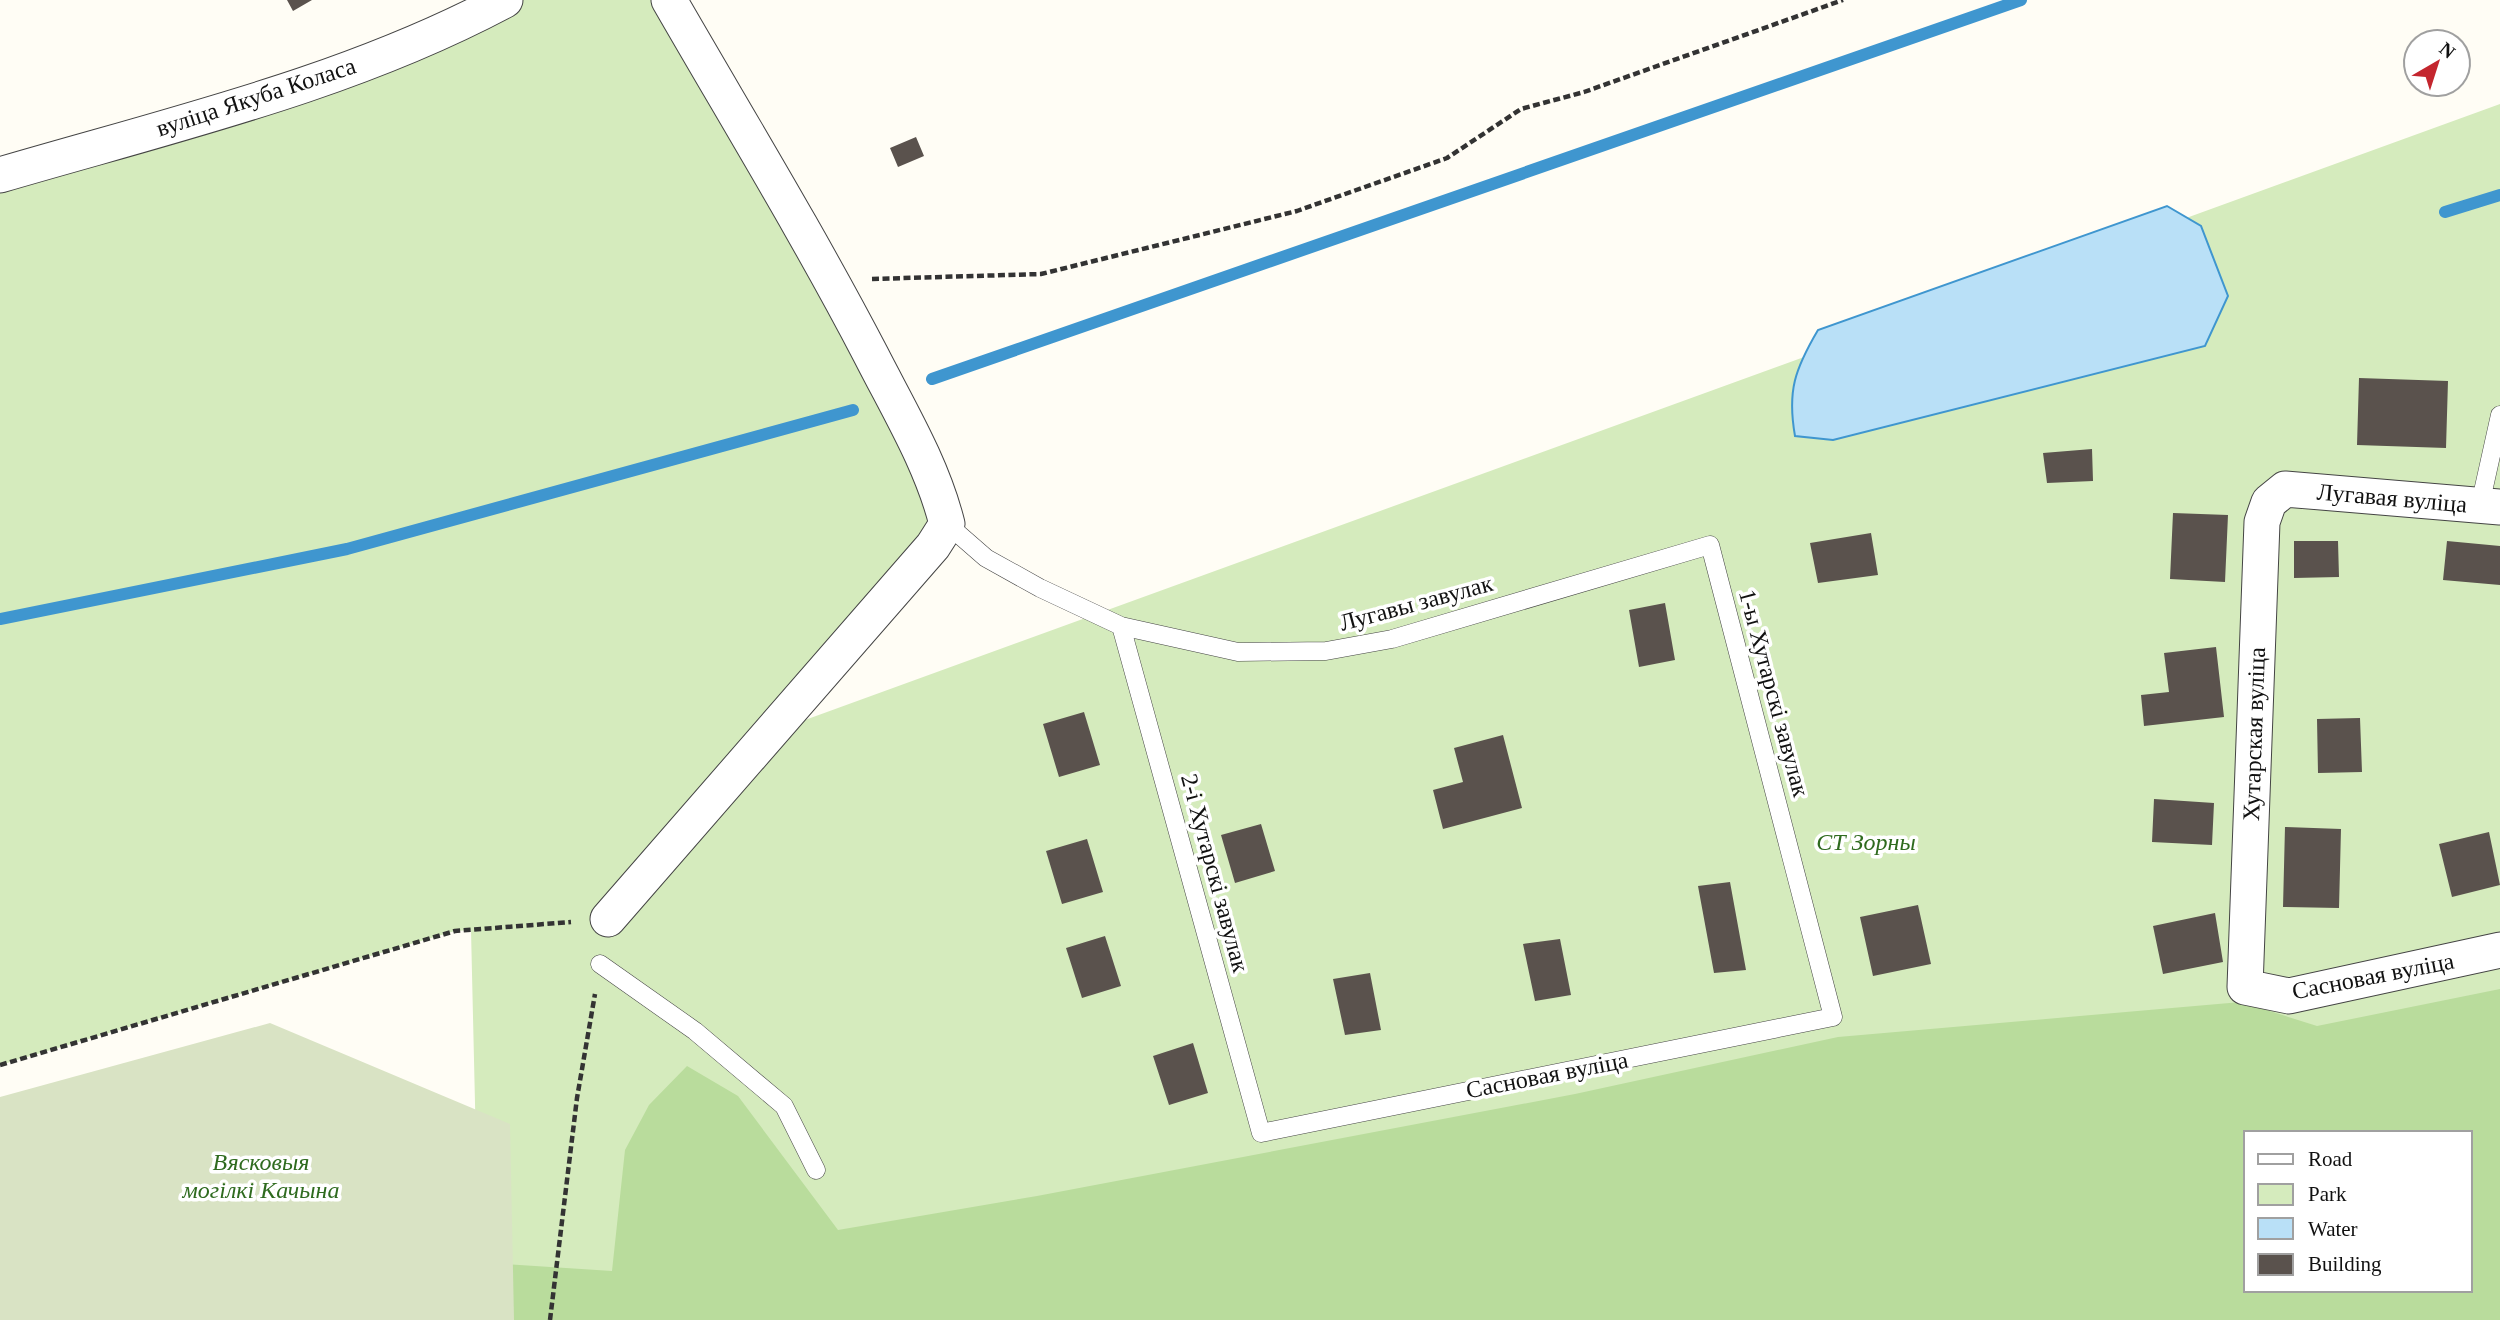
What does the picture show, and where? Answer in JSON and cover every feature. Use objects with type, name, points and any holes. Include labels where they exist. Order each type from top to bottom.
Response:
[{"type":"street","name":"вуліца Якуба Коласа","points":[[0,175],[295,88],[432,37],[505,0]]},
{"type":"street","points":[[608,919],[933,546],[947,524],[939,493],[919,449],[832,280],[669,0]]},
{"type":"street","name":"Лугавая вуліца","points":[[2285,489],[2490,506]]},
{"type":"street","name":"Хутарская вуліца","points":[[2245,987],[2262,522],[2269,502],[2285,489]]},
{"type":"street","name":"Сасновая вуліца","points":[[2245,987],[2289,996],[2500,950]]},
{"type":"lane","points":[[2490,506],[2500,415]]},
{"type":"lane","name":"Лугавы завулак","points":[[947,524],[986,558],[1040,588],[1121,626],[1238,652],[1326,651],[1392,639],[1710,545]]},
{"type":"lane","name":"1-ы Хутарскі завулак","points":[[1710,545],[1833,1017]]},
{"type":"lane","name":"2-і Хутарскі завулак","points":[[1121,626],[1261,1133]]},
{"type":"lane","points":[[600,964],[695,1031],[784,1106],[816,1170]]},
{"type":"lane","name":"Сасновая вуліца","points":[[1261,1133],[1833,1017]]},
{"type":"path","points":[[832,280],[1041,274],[1297,211],[1447,158],[1521,109],[1584,92],[1843,0]]},
{"type":"path","points":[[0,1065],[455,931],[608,919]]},
{"type":"path","points":[[550,1320],[577,1098],[600,964]]},
{"type":"green space","name":"СТ Зорны","points":[[505,0],[669,0],[947,524],[772,732],[2500,104],[2500,1320],[480,1320],[471,930],[455,931],[0,1065],[0,172]]},
{"type":"green space","points":[[2500,989],[2500,1320],[0,1320],[0,1137],[471,1262],[612,1271],[625,1150],[649,1105],[687,1066],[738,1096],[838,1230],[1037,1196],[1575,1094],[1838,1037],[2241,1002],[2317,1026]]},
{"type":"green space","name":"Вясковыя могілкі Качына","points":[[270,1023],[510,1124],[514,1320],[0,1320],[0,1097]]},
{"type":"water","points":[[2167,206],[2201,226],[2228,296],[2205,346],[1833,440],[1795,436],[1792,406],[1795,381],[1818,330]]},
{"type":"building","points":[[287,0],[312,0],[293,11]]},
{"type":"building","points":[[916,137],[924,156],[898,167],[890,148]]},
{"type":"building","points":[[2359,378],[2448,381],[2446,448],[2357,445]]},
{"type":"building","points":[[2092,449],[2093,481],[2047,483],[2043,453]]},
{"type":"building","points":[[2173,513],[2228,515],[2225,582],[2170,579]]},
{"type":"building","points":[[1871,533],[1878,575],[1818,583],[1810,543]]},
{"type":"building","points":[[2294,541],[2338,541],[2339,577],[2294,578]]},
{"type":"building","points":[[2447,541],[2500,546],[2500,585],[2443,580]]},
{"type":"building","points":[[1665,603],[1675,660],[1639,667],[1629,610]]},
{"type":"building","points":[[2216,647],[2224,717],[2144,726],[2141,695],[2169,692],[2164,653]]},
{"type":"building","points":[[1084,712],[1100,765],[1059,777],[1043,724]]},
{"type":"building","points":[[2360,718],[2362,772],[2318,773],[2317,719]]},
{"type":"building","points":[[1503,735],[1522,808],[1443,829],[1433,790],[1463,782],[1454,748]]},
{"type":"building","points":[[2154,799],[2214,803],[2212,845],[2152,842]]},
{"type":"building","points":[[1261,824],[1275,871],[1235,883],[1221,835]]},
{"type":"building","points":[[2285,827],[2341,829],[2339,908],[2283,907]]},
{"type":"building","points":[[2489,832],[2500,885],[2452,897],[2439,844]]},
{"type":"building","points":[[1087,839],[1103,892],[1062,904],[1046,851]]},
{"type":"building","points":[[1730,882],[1746,970],[1714,973],[1698,886]]},
{"type":"building","points":[[1918,905],[1931,964],[1873,976],[1860,917]]},
{"type":"building","points":[[2215,913],[2223,962],[2163,974],[2153,926]]},
{"type":"building","points":[[1105,936],[1121,986],[1082,998],[1066,948]]},
{"type":"building","points":[[1560,939],[1571,995],[1535,1001],[1523,944]]},
{"type":"building","points":[[1370,973],[1381,1030],[1345,1035],[1333,979]]},
{"type":"building","points":[[1193,1043],[1208,1093],[1169,1105],[1153,1056]]},
{"type":"waterway","points":[[932,379],[2021,0]]},
{"type":"waterway","points":[[2445,212],[2500,195]]},
{"type":"waterway","points":[[0,619],[347,549],[853,410]]}]
